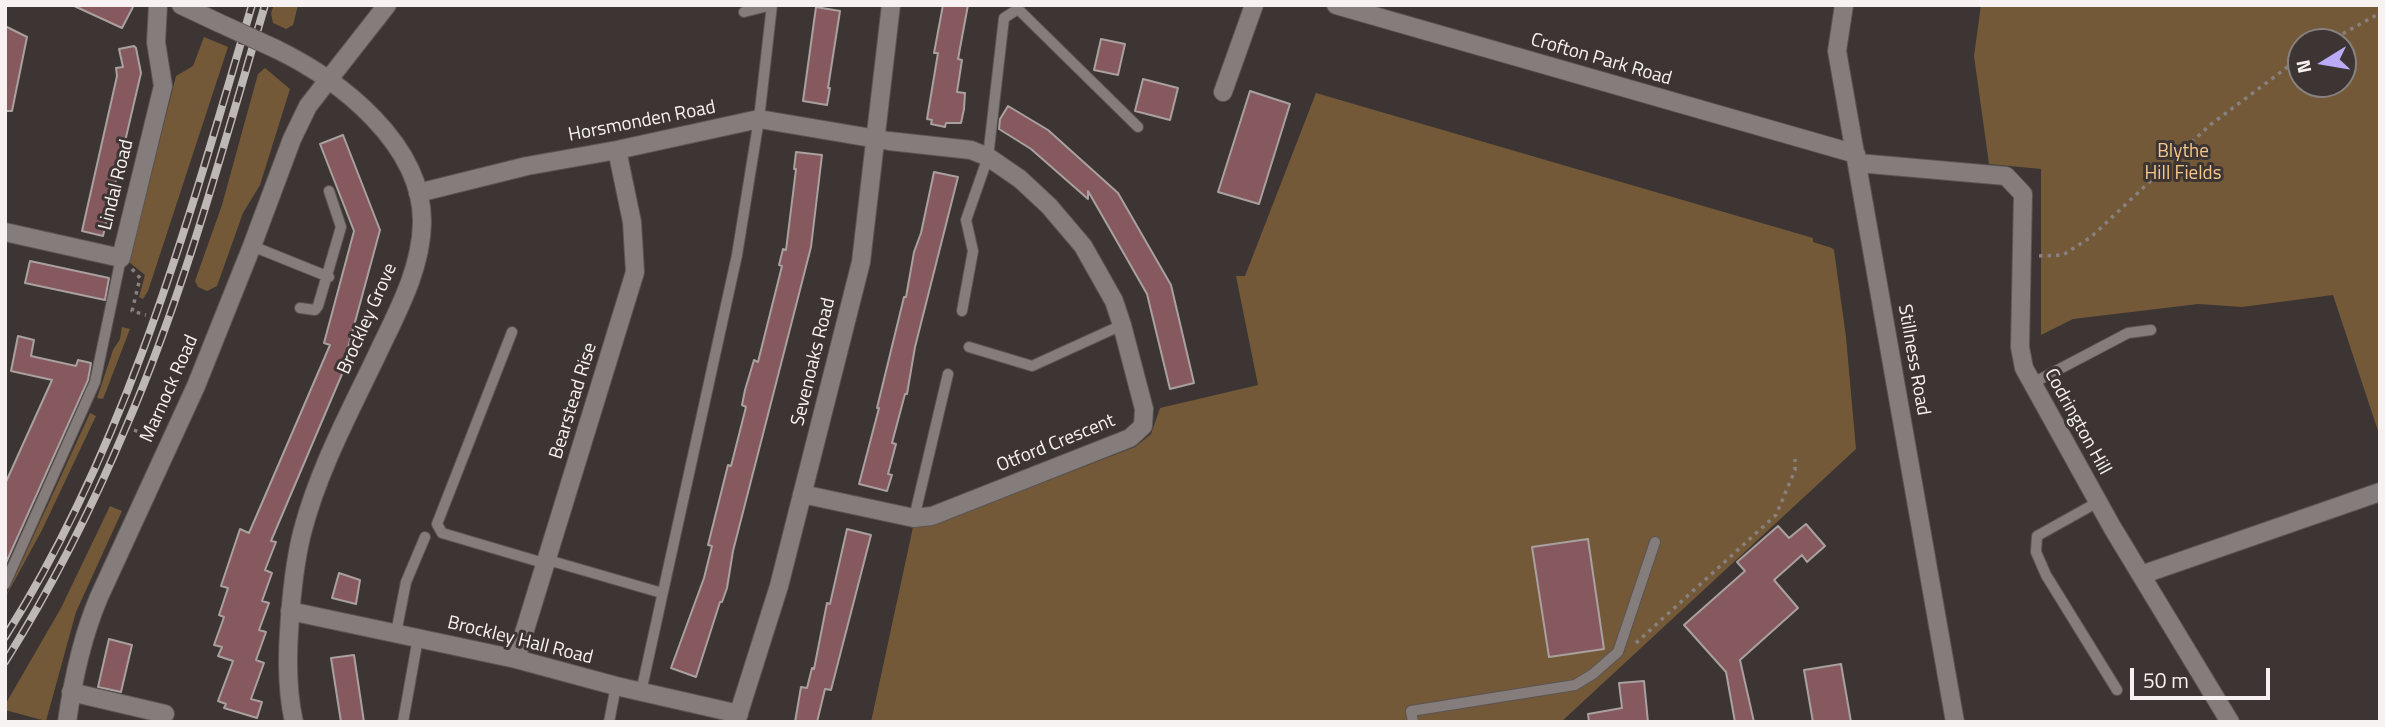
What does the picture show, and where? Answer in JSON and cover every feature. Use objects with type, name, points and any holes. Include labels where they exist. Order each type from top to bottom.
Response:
[{"type":"street","name":"Lindal Road","points":[[5,232],[121,258],[163,86],[156,43],[158,5]]},
{"type":"street","name":"Brockley Grove","points":[[181,5],[276,49],[329,79],[384,130],[406,159],[418,193],[422,220],[419,253],[407,289],[335,443],[314,498],[297,556],[290,611],[288,675],[294,722]]},
{"type":"street","points":[[329,79],[387,5]]},
{"type":"street","name":"Sevenoaks Road","points":[[738,718],[779,586],[861,262],[891,5]]},
{"type":"street","points":[[1223,92],[1254,5]]},
{"type":"street","name":"Crofton Park Road","points":[[1336,5],[1857,158]]},
{"type":"street","name":"Stillness Road","points":[[1844,5],[1838,51],[1955,722]]},
{"type":"street","name":"Marnock Road","points":[[67,722],[86,627],[196,386],[253,246],[292,139],[308,106],[329,79]]},
{"type":"street","name":"Horsmonden Road","points":[[418,193],[527,166],[617,150],[759,119],[875,139]]},
{"type":"street","name":"Otford Crescent","points":[[802,494],[914,518],[932,516],[1130,438],[1143,426],[1144,409],[1114,301],[1083,246],[1049,205],[1020,179],[988,157],[971,150],[875,139]]},
{"type":"street","name":"Bearstead Rise","points":[[516,659],[635,272],[632,222],[617,150]]},
{"type":"street","name":"Codrington Hill","points":[[1857,158],[2006,176],[2023,194],[2021,347],[2024,368],[2098,502],[2230,722]]},
{"type":"street","points":[[2141,575],[2380,492]]},
{"type":"street","name":"Brockley Hall Road","points":[[290,611],[516,659],[738,718]]},
{"type":"street","points":[[71,692],[165,714]]},
{"type":"lane","points":[[641,692],[737,255],[759,119],[772,5],[744,12]]},
{"type":"lane","points":[[962,311],[974,251],[966,220],[988,157],[1004,18],[1018,9],[1138,127]]},
{"type":"lane","points":[[300,308],[315,310],[328,277],[341,227],[328,191]]},
{"type":"lane","points":[[253,246],[328,277]]},
{"type":"lane","points":[[5,584],[95,382],[121,258]]},
{"type":"lane","points":[[969,347],[1032,366],[1122,325]]},
{"type":"lane","points":[[2031,384],[2128,333],[2151,330]]},
{"type":"lane","points":[[512,332],[437,524],[442,533],[662,593]]},
{"type":"lane","points":[[914,518],[948,374]]},
{"type":"lane","points":[[2098,502],[2037,536],[2036,552],[2046,575],[2117,690]]},
{"type":"lane","points":[[396,633],[406,582],[425,537]]},
{"type":"lane","points":[[1413,722],[1411,711],[1575,685],[1593,674],[1618,652],[1655,542]]},
{"type":"lane","points":[[403,722],[418,638]]},
{"type":"lane","points":[[609,722],[616,686]]},
{"type":"path","points":[[2353,28],[2380,13]]},
{"type":"path","points":[[2023,258],[2063,255],[2091,237],[2210,125],[2287,67]]},
{"type":"path","points":[[121,258],[140,278],[132,311],[146,316]]},
{"type":"path","points":[[1618,652],[1639,641],[1776,515],[1795,470],[1795,459]]},
{"type":"green space","points":[[274,5],[298,5],[293,25],[286,29],[273,23],[271,13]]},
{"type":"green space","name":"Blythe Hill Fields","points":[[1981,5],[2380,5],[2380,437],[2333,295],[2242,307],[2198,304],[2073,319],[2041,335],[2041,169],[1989,164],[1974,56]]},
{"type":"green space","points":[[204,37],[228,47],[148,291],[143,299],[139,297],[145,275],[129,262],[176,76],[193,66]]},
{"type":"green space","points":[[265,68],[290,89],[260,185],[243,213],[217,286],[207,291],[198,287],[195,281],[222,205],[258,74]]},
{"type":"green space","points":[[1316,93],[1813,238],[1813,242],[1832,248],[1846,337],[1856,449],[1561,722],[871,722],[913,527],[938,523],[1135,447],[1151,434],[1160,408],[1258,385],[1236,276],[1245,276]]},
{"type":"green space","points":[[122,327],[130,329],[103,399],[97,398],[113,350],[120,339]]},
{"type":"green space","points":[[90,413],[96,416],[42,530],[5,598]]},
{"type":"green space","points":[[110,506],[122,511],[76,612],[46,721],[5,710],[5,705],[61,608]]},
{"type":"building","points":[[72,5],[134,5],[122,28]]},
{"type":"building","points":[[943,5],[968,5],[958,59],[962,60],[957,92],[965,93],[964,109],[961,123],[946,123],[945,127],[931,124],[932,120],[927,119],[938,53],[934,53]]},
{"type":"building","points":[[816,7],[840,11],[827,105],[803,101]]},
{"type":"building","points":[[5,26],[27,37],[12,111],[5,111]]},
{"type":"building","points":[[1101,39],[1125,44],[1118,75],[1094,70]]},
{"type":"building","points":[[134,46],[141,73],[103,236],[82,231],[117,76],[116,68],[123,67],[119,49]]},
{"type":"building","points":[[1143,79],[1178,88],[1170,120],[1135,111]]},
{"type":"building","points":[[1250,91],[1290,104],[1259,204],[1218,192]]},
{"type":"building","points":[[1008,106],[1048,130],[1118,193],[1171,285],[1194,383],[1170,389],[1147,294],[1115,238],[1088,191],[1088,199],[1031,149],[999,129],[1000,119]]},
{"type":"building","points":[[343,135],[380,230],[345,359],[348,360],[271,541],[276,542],[265,570],[272,573],[262,601],[269,603],[259,630],[266,632],[256,660],[264,663],[251,699],[262,702],[257,718],[224,708],[226,704],[218,701],[233,661],[218,656],[222,647],[214,645],[224,617],[219,615],[228,588],[221,586],[240,529],[249,533],[330,345],[324,343],[354,231],[320,144]]},
{"type":"building","points":[[796,152],[822,155],[811,247],[733,551],[727,588],[696,677],[671,668],[704,578],[712,546],[708,545],[746,407],[742,405],[745,390],[754,360],[758,362],[782,266],[779,265],[783,249],[786,250]]},
{"type":"building","points":[[934,172],[958,177],[915,347],[907,394],[892,443],[896,444],[888,474],[892,475],[887,491],[859,484]]},
{"type":"building","points":[[30,261],[109,278],[105,300],[25,283]]},
{"type":"building","points":[[18,336],[34,340],[31,356],[76,366],[78,360],[91,363],[88,380],[5,565],[5,484],[52,380],[11,371]]},
{"type":"building","points":[[1806,524],[1825,546],[1807,562],[1802,555],[1774,580],[1798,608],[1740,660],[1754,722],[1735,722],[1726,672],[1684,625],[1745,571],[1737,562],[1778,526],[1789,538]]},
{"type":"building","points":[[847,529],[871,535],[831,690],[825,689],[817,722],[795,722],[801,687],[807,688],[812,668],[814,669],[827,603],[830,604]]},
{"type":"building","points":[[1588,539],[1604,649],[1549,657],[1532,547]]},
{"type":"building","points":[[339,573],[360,580],[356,604],[332,598]]},
{"type":"building","points":[[109,639],[132,645],[121,692],[98,687]]},
{"type":"building","points":[[354,655],[364,722],[341,722],[331,658]]},
{"type":"building","points":[[1841,664],[1851,722],[1813,722],[1804,670]]},
{"type":"building","points":[[1644,681],[1648,722],[1589,722],[1588,714],[1622,708],[1619,683]]},
{"type":"railway","points":[[5,637],[48,564],[86,488],[120,410],[178,250],[252,5]]},
{"type":"railway","points":[[5,662],[39,605],[85,517],[147,376],[202,218],[265,5]]}]
